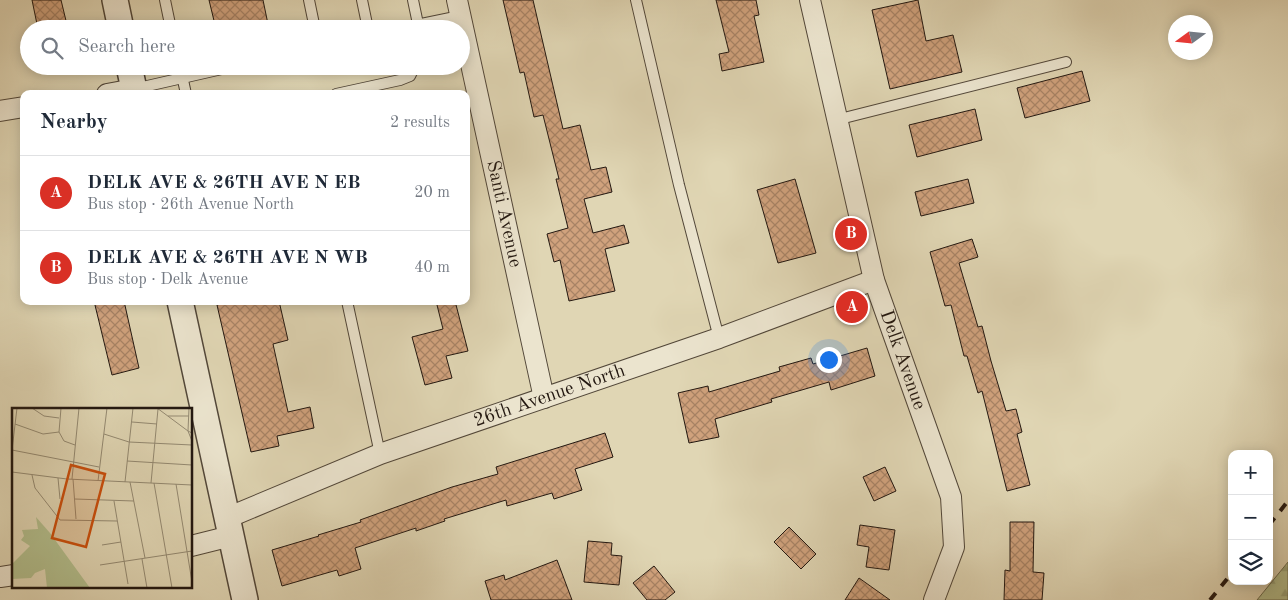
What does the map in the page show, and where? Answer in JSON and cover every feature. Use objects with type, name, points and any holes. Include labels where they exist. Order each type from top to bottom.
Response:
[{"type":"street","points":[[114,0],[119,20]]},
{"type":"street","name":"Delk Avenue","points":[[810,0],[874,280],[951,497],[954,547],[934,600]]},
{"type":"street","name":"Santi Avenue","points":[[470,58],[544,398]]},
{"type":"street","points":[[116,90],[133,83]]},
{"type":"street","points":[[0,111],[20,108]]},
{"type":"street","name":"26th Avenue North","points":[[192,545],[380,454],[720,338],[874,280]]},
{"type":"street","points":[[181,305],[246,600]]},
{"type":"lane","points":[[165,0],[170,20]]},
{"type":"lane","points":[[309,0],[313,20]]},
{"type":"lane","points":[[362,0],[366,20]]},
{"type":"lane","points":[[413,0],[417,20]]},
{"type":"lane","points":[[636,0],[680,185],[720,338]]},
{"type":"lane","points":[[428,20],[459,8]]},
{"type":"lane","points":[[836,120],[1066,62]]},
{"type":"lane","points":[[182,75],[185,90]]},
{"type":"lane","points":[[133,83],[196,75]]},
{"type":"lane","points":[[352,90],[410,75]]},
{"type":"lane","points":[[348,305],[380,454]]},
{"type":"green space","points":[[1288,562],[1288,600],[1257,600],[1269,585],[1273,585],[1273,580]]},
{"type":"building","points":[[32,0],[61,0],[66,20],[36,20]]},
{"type":"building","points":[[209,0],[263,0],[267,20],[214,20]]},
{"type":"building","points":[[503,0],[533,0],[563,129],[580,125],[591,170],[606,167],[612,192],[584,199],[593,233],[624,225],[629,243],[605,249],[615,291],[569,301],[560,260],[554,262],[547,234],[568,228],[556,179],[559,179],[543,115],[534,117],[524,72],[520,73]]},
{"type":"building","points":[[716,0],[756,0],[759,15],[754,16],[764,62],[722,71],[719,54],[729,52]]},
{"type":"building","points":[[918,0],[926,41],[953,35],[962,72],[890,89],[872,10]]},
{"type":"building","points":[[1082,71],[1090,101],[1025,118],[1017,88]]},
{"type":"building","points":[[975,109],[982,140],[917,157],[909,125]]},
{"type":"building","points":[[795,179],[816,253],[778,263],[757,190]]},
{"type":"building","points":[[968,179],[974,203],[921,216],[915,192]]},
{"type":"building","points":[[972,239],[978,257],[959,263],[978,327],[982,326],[1006,411],[1016,409],[1022,432],[1017,434],[1030,485],[1007,491],[982,391],[978,393],[967,356],[964,356],[951,305],[945,306],[930,252]]},
{"type":"building","points":[[95,305],[125,305],[139,368],[112,375]]},
{"type":"building","points":[[217,305],[280,305],[288,340],[273,344],[288,412],[310,407],[314,428],[277,436],[279,446],[251,452]]},
{"type":"building","points":[[437,305],[456,305],[468,351],[446,356],[452,378],[425,385],[412,337],[443,329]]},
{"type":"building","points":[[867,348],[875,376],[831,390],[829,382],[771,399],[772,402],[715,419],[719,437],[689,443],[678,393],[708,386],[709,392],[780,371],[779,367],[811,358],[813,364]]},
{"type":"building","points":[[605,433],[613,457],[575,469],[582,490],[554,499],[552,493],[507,506],[506,500],[444,519],[445,521],[416,531],[416,528],[355,548],[361,569],[339,576],[337,570],[282,586],[272,550],[361,522],[360,520],[452,487],[498,474],[496,467]]},
{"type":"building","points":[[885,467],[896,491],[874,501],[863,477]]},
{"type":"building","points":[[1010,522],[1034,522],[1033,572],[1044,573],[1042,600],[1004,600],[1005,570],[1010,571]]},
{"type":"building","points":[[860,525],[895,530],[889,570],[866,567],[869,547],[857,545]]},
{"type":"building","points":[[789,527],[816,554],[801,569],[774,542]]},
{"type":"building","points":[[588,541],[612,543],[611,555],[622,556],[619,585],[584,582]]},
{"type":"building","points":[[557,560],[572,600],[491,600],[485,581],[504,575],[505,580]]},
{"type":"building","points":[[654,566],[675,592],[665,600],[647,600],[633,583]]},
{"type":"building","points":[[859,578],[890,600],[845,600]]},
{"type":"railway","points":[[1273,520],[1288,501]]},
{"type":"railway","points":[[1210,600],[1228,578]]},
{"type":"place","name":"DELK AVE & 26TH AVE N WB","points":[[851,234]]},
{"type":"place","name":"DELK AVE & 26TH AVE N EB","points":[[852,307]]}]
